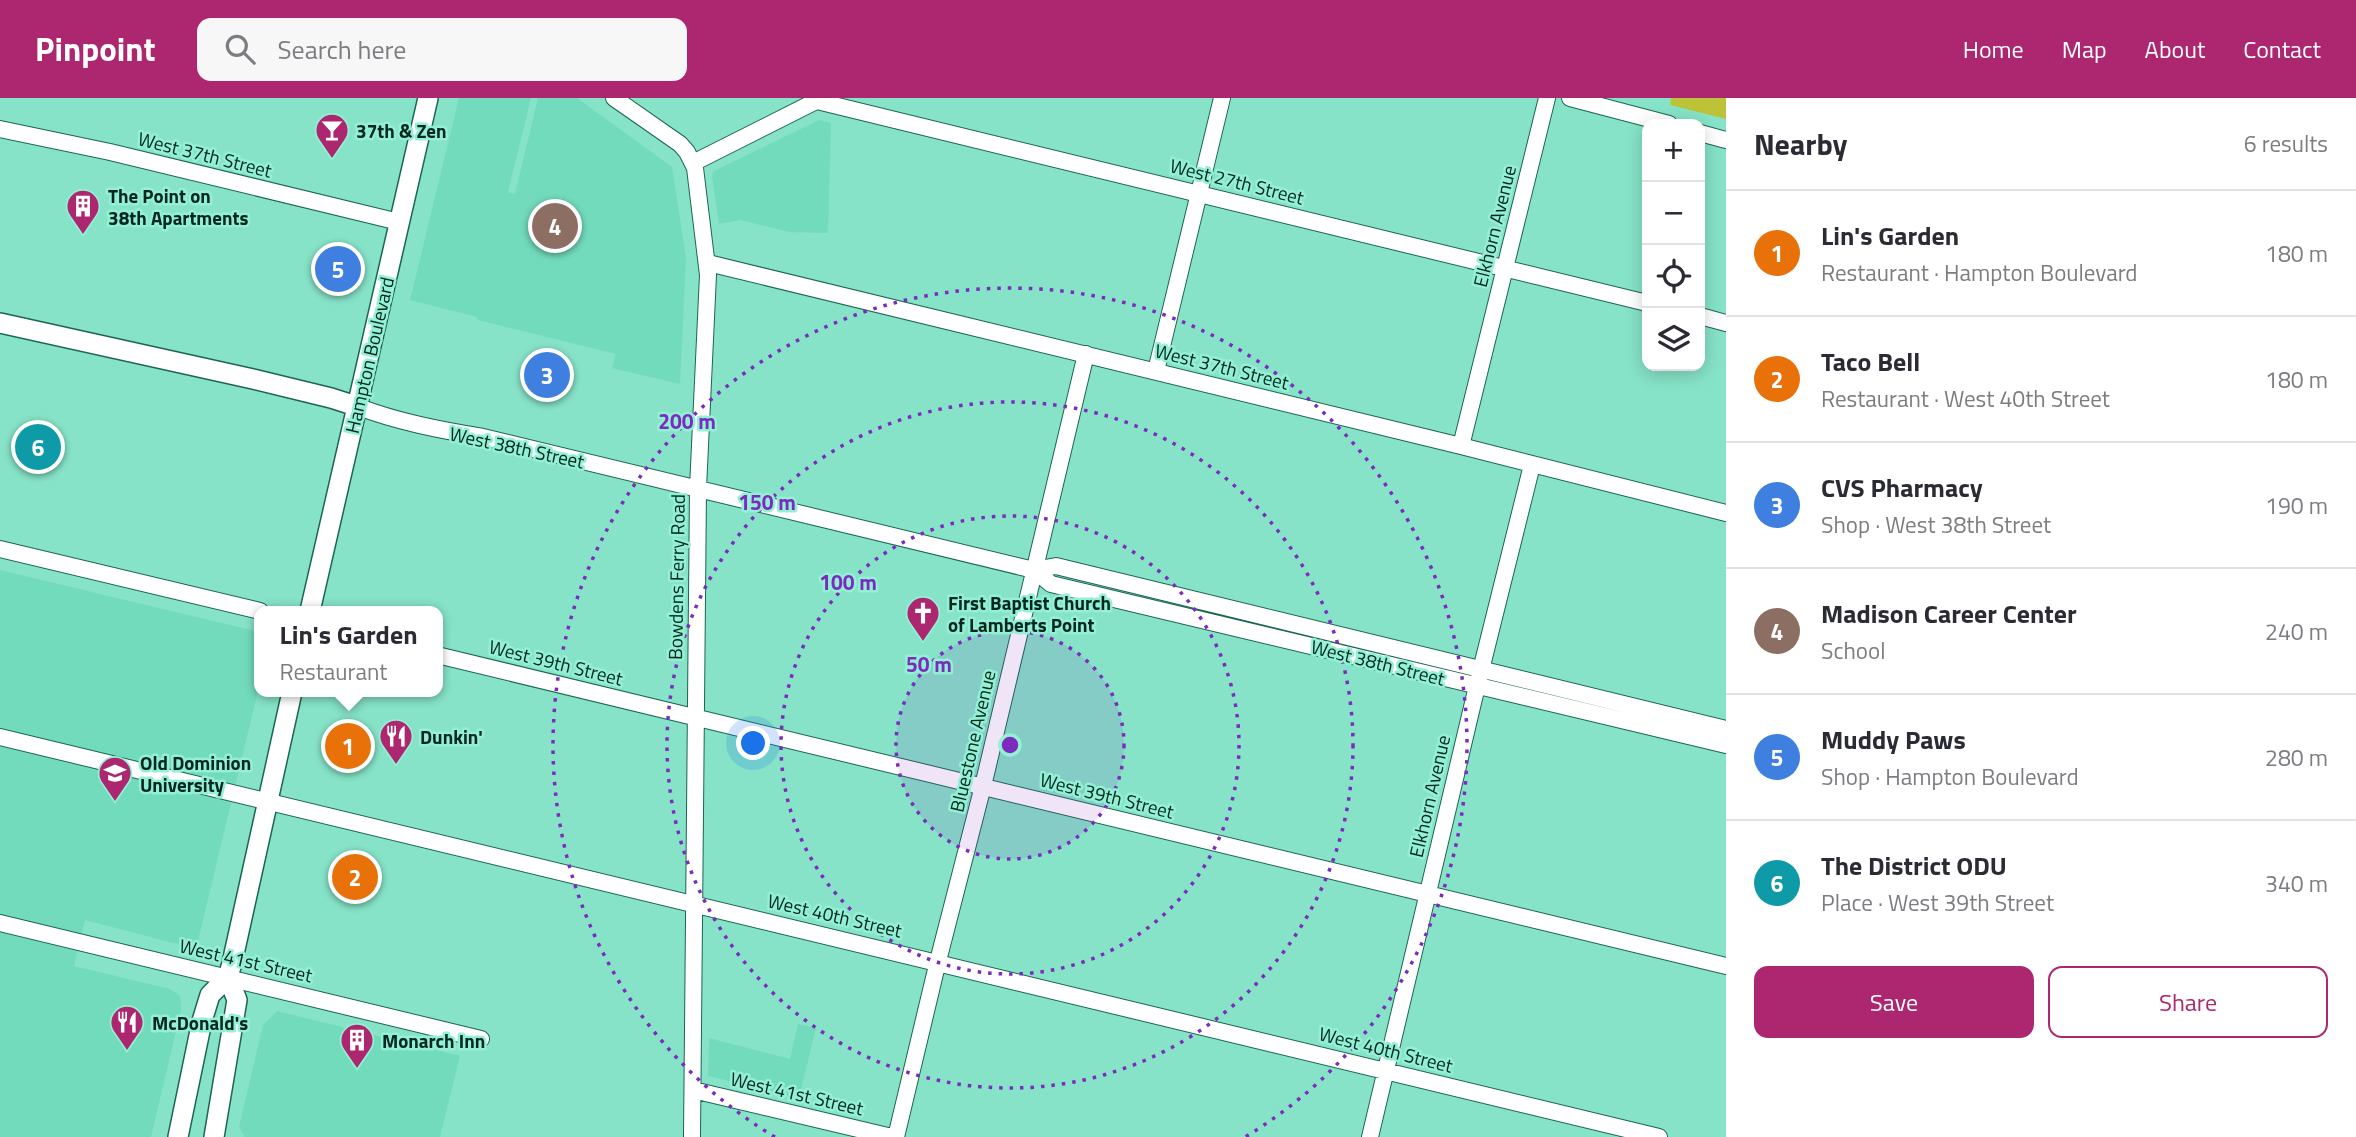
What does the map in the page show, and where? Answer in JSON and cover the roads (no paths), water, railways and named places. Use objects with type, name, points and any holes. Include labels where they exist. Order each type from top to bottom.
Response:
[{"type":"main road","name":"Hampton Boulevard","points":[[311,606],[428,98]]},
{"type":"main road","name":"West 38th Street","points":[[0,323],[234,375],[356,406]]},
{"type":"main road","points":[[178,1137],[210,995],[228,977],[291,697]]},
{"type":"main road","points":[[214,1137],[237,1000],[228,977]]},
{"type":"street","points":[[614,98],[680,144],[693,163],[820,99]]},
{"type":"street","points":[[1156,371],[1222,98]]},
{"type":"street","name":"Elkhorn Avenue","points":[[1461,446],[1547,98]]},
{"type":"street","points":[[1570,98],[1650,119]]},
{"type":"street","name":"West 27th Street","points":[[820,99],[1642,302]]},
{"type":"street","name":"West 37th Street","points":[[0,129],[110,152],[399,222]]},
{"type":"street","points":[[1705,133],[1726,139]]},
{"type":"street","name":"Bowdens Ferry Road","points":[[692,1137],[698,488],[708,263],[693,163]]},
{"type":"street","name":"West 37th Street","points":[[708,263],[1726,513]]},
{"type":"street","points":[[1705,317],[1726,323]]},
{"type":"street","name":"Bluestone Avenue","points":[[894,1137],[984,786],[1086,354]]},
{"type":"street","name":"West 38th Street","points":[[356,406],[384,417],[429,428],[483,437],[1034,570],[1056,566],[1726,729]]},
{"type":"street","name":"Elkhorn Avenue","points":[[1370,1137],[1532,465]]},
{"type":"street","points":[[0,549],[254,610]]},
{"type":"street","name":"West 38th Street","points":[[1034,570],[1051,584],[1726,745]]},
{"type":"street","name":"West 39th Street","points":[[443,656],[1726,966]]},
{"type":"street","name":"West 40th Street","points":[[0,737],[938,961],[1659,1137]]},
{"type":"street","name":"West 41st Street","points":[[0,923],[481,1039]]},
{"type":"street","name":"West 41st Street","points":[[693,1090],[894,1137]]},
{"type":"place","name":"37th & Zen","points":[[332,160]]},
{"type":"place","name":"Madison Career Center","points":[[555,226]]},
{"type":"place","name":"The Point on 38th Apartments","points":[[83,236]]},
{"type":"place","name":"Muddy Paws","points":[[338,269]]},
{"type":"place","name":"CVS Pharmacy","points":[[547,375]]},
{"type":"place","name":"The District ODU","points":[[38,447]]},
{"type":"place","name":"First Baptist Church of Lamberts Point","points":[[923,643]]},
{"type":"place","name":"Lin's Garden","points":[[348,746]]},
{"type":"place","name":"Dunkin'","points":[[396,766]]},
{"type":"place","name":"Old Dominion University","points":[[115,803]]},
{"type":"place","name":"Taco Bell","points":[[355,877]]},
{"type":"place","name":"McDonald's","points":[[127,1052]]},
{"type":"place","name":"Monarch Inn","points":[[357,1070]]}]
